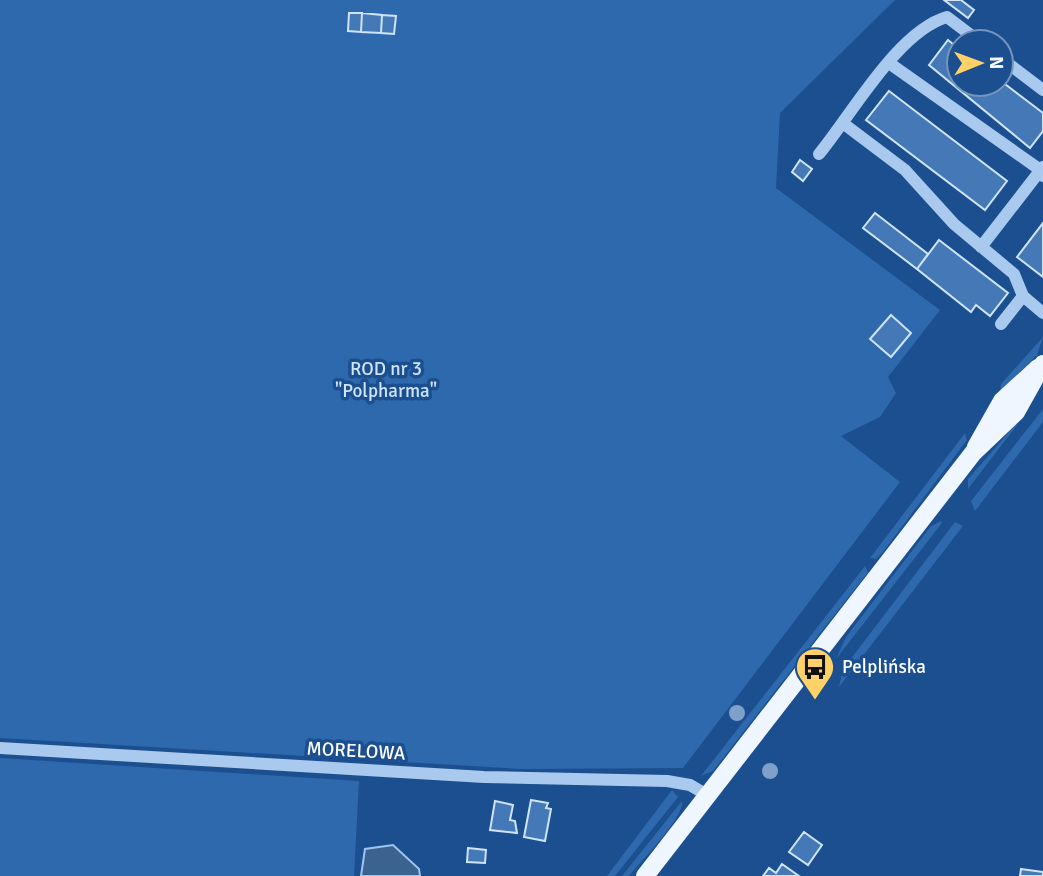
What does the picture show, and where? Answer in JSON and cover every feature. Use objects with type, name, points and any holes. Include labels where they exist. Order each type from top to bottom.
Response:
[{"type":"main road","points":[[645,876],[973,453],[1002,401],[1043,364]]},
{"type":"street","points":[[819,154],[889,63],[929,22],[947,17],[962,28]]},
{"type":"street","points":[[889,63],[1042,171],[981,247]]},
{"type":"street","points":[[1015,69],[1043,90]]},
{"type":"street","points":[[844,124],[905,170],[954,224],[1014,274],[1023,296],[1043,313]]},
{"type":"street","points":[[1001,324],[1023,296]]},
{"type":"street","name":"MORELOWA","points":[[0,748],[484,777],[667,781],[690,785],[708,796]]},
{"type":"green space","name":"ROD nr 3 \"Polpharma\"","points":[[0,0],[895,0],[780,113],[776,188],[940,310],[888,377],[896,393],[880,417],[841,436],[900,482],[683,768],[521,769],[0,738]]},
{"type":"green space","points":[[1043,337],[1037,355],[1000,392],[1001,384]]},
{"type":"green space","points":[[1043,409],[1043,422],[975,511],[971,501]]},
{"type":"green space","points":[[1017,425],[968,489],[968,479]]},
{"type":"green space","points":[[965,433],[967,440],[883,552],[876,559],[870,558]]},
{"type":"green space","points":[[941,521],[836,659],[846,637],[931,526]]},
{"type":"green space","points":[[955,522],[963,526],[839,687],[843,669]]},
{"type":"green space","points":[[865,566],[868,572],[713,771],[701,776]]},
{"type":"green space","points":[[0,758],[359,781],[354,876],[0,876]]},
{"type":"green space","points":[[672,790],[678,797],[615,876],[607,876]]},
{"type":"green space","points":[[682,801],[676,818],[661,839],[629,876],[622,876]]},
{"type":"shaded area","points":[[393,845],[419,869],[420,876],[361,876],[365,849]]},
{"type":"building","points":[[944,0],[961,0],[974,10],[968,18]]},
{"type":"building","points":[[349,13],[362,13],[361,32],[348,31]]},
{"type":"building","points":[[362,13],[382,15],[381,33],[361,32]]},
{"type":"building","points":[[382,15],[396,16],[394,34],[381,33]]},
{"type":"building","points":[[945,44],[945,78],[929,65]]},
{"type":"building","points":[[889,91],[1007,181],[985,210],[866,120]]},
{"type":"building","points":[[1015,92],[1043,113],[1043,131],[1030,148],[969,98],[1015,98]]},
{"type":"building","points":[[800,160],[812,169],[803,181],[792,172]]},
{"type":"building","points":[[875,213],[928,254],[917,269],[863,228]]},
{"type":"building","points":[[1043,223],[1043,277],[1017,257]]},
{"type":"building","points":[[939,240],[1008,293],[990,316],[976,305],[971,312],[917,269]]},
{"type":"building","points":[[891,315],[911,333],[891,357],[870,339]]},
{"type":"building","points":[[531,800],[548,803],[546,808],[551,809],[545,841],[524,837]]},
{"type":"building","points":[[495,801],[513,805],[510,820],[515,821],[517,833],[490,830]]},
{"type":"building","points":[[804,832],[822,845],[808,865],[789,852]]},
{"type":"building","points":[[468,848],[486,850],[485,863],[467,862]]},
{"type":"building","points":[[782,864],[799,876],[763,876],[769,868],[776,873]]},
{"type":"building","points":[[1021,869],[1043,872],[1043,876],[1020,876]]},
{"type":"place","name":"Pelplińska","points":[[815,701]]}]
